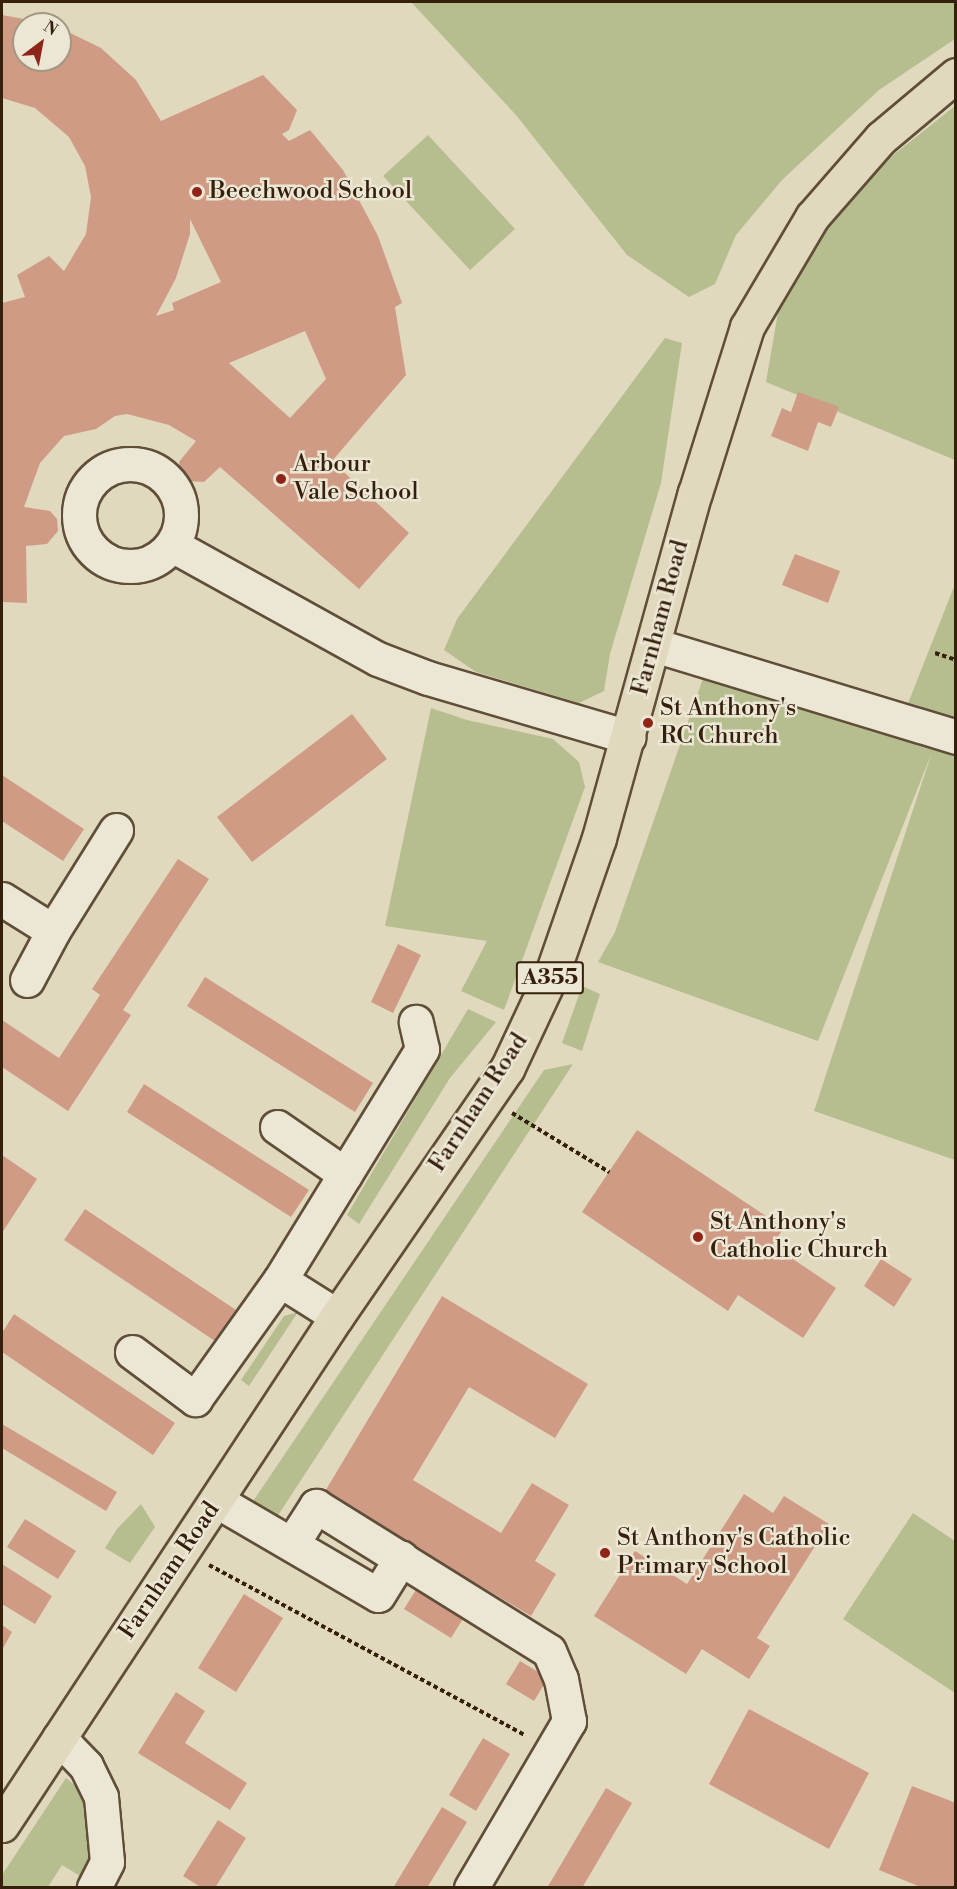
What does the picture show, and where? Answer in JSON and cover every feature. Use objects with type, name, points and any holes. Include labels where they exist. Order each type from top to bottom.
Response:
[{"type":"main road","name":"Farnham Road","points":[[2,1825],[337,1316],[507,1069],[554,971],[629,737],[747,327],[812,217],[881,138],[956,75]]},
{"type":"street","points":[[172,545],[378,659],[428,678],[629,737]]},
{"type":"street","points":[[654,645],[956,737]]},
{"type":"street","points":[[27,980],[52,931],[116,830]]},
{"type":"street","points":[[2,899],[52,931]]},
{"type":"street","points":[[132,1352],[195,1399],[280,1280],[422,1049],[416,1022]]},
{"type":"street","points":[[277,1127],[345,1174]]},
{"type":"street","points":[[280,1280],[337,1316]]},
{"type":"street","points":[[217,1501],[293,1542],[378,1594],[400,1558]]},
{"type":"street","points":[[293,1542],[316,1506],[549,1651],[561,1679],[569,1721],[471,1887]]},
{"type":"street","points":[[59,1738],[86,1766],[101,1797],[107,1862],[94,1887]]},
{"type":"path","points":[[935,653],[956,660]]},
{"type":"path","points":[[486,1097],[609,1172]]},
{"type":"path","points":[[200,1560],[552,1749]]},
{"type":"green space","points":[[411,2],[955,2],[955,39],[879,90],[782,180],[736,235],[715,284],[689,297],[627,255],[516,115]]},
{"type":"green space","points":[[955,106],[955,460],[766,382],[781,295],[853,187]]},
{"type":"green space","points":[[428,135],[515,229],[470,270],[383,176]]},
{"type":"green space","points":[[665,338],[682,343],[661,483],[610,654],[604,691],[579,703],[476,672],[444,650],[457,619]]},
{"type":"green space","points":[[955,584],[955,721],[907,706]]},
{"type":"green space","points":[[708,664],[955,744],[955,1160],[814,1111],[932,752],[818,1041],[598,962],[615,932]]},
{"type":"green space","points":[[431,708],[467,720],[553,739],[579,762],[585,787],[504,1010],[461,991],[487,941],[385,926]]},
{"type":"green space","points":[[582,986],[600,994],[582,1051],[562,1043]]},
{"type":"green space","points":[[468,1009],[496,1022],[450,1078],[359,1224],[347,1215]]},
{"type":"green space","points":[[573,1064],[271,1526],[247,1510],[544,1070]]},
{"type":"green space","points":[[298,1312],[249,1386],[241,1380],[284,1316]]},
{"type":"green space","points":[[141,1504],[155,1527],[130,1563],[105,1548],[117,1529]]},
{"type":"green space","points":[[913,1513],[955,1541],[955,1693],[843,1619]]},
{"type":"green space","points":[[66,1778],[83,1792],[97,1840],[85,1879],[62,1865],[48,1887],[2,1888],[2,1875]]},
{"type":"building","points":[[2,15],[12,17],[12,72],[72,72],[72,34],[101,48],[136,80],[161,121],[263,75],[297,110],[289,130],[282,134],[289,141],[310,130],[343,170],[378,236],[402,303],[395,307],[406,375],[332,461],[409,533],[359,589],[220,467],[204,482],[188,481],[181,473],[179,462],[196,441],[169,425],[127,414],[115,416],[96,429],[64,436],[40,463],[24,507],[50,511],[57,519],[58,531],[47,544],[26,546],[27,603],[2,602],[2,303],[25,297],[17,275],[49,256],[64,271],[86,234],[91,197],[85,166],[69,137],[35,108],[2,98]],"holes":[[[190,219],[221,282],[172,303],[174,310],[156,316],[176,278],[190,234]],[[305,331],[326,379],[290,418],[229,363]]]},
{"type":"building","points":[[798,392],[839,407],[831,427],[818,422],[808,451],[771,436],[782,408],[791,412]]},
{"type":"building","points":[[795,554],[840,571],[828,603],[782,585]]},
{"type":"building","points":[[352,714],[387,759],[252,862],[217,817]]},
{"type":"building","points":[[2,775],[84,829],[63,861],[2,821]]},
{"type":"building","points":[[178,859],[209,879],[123,1010],[131,1015],[68,1111],[2,1067],[2,1020],[59,1058],[100,995],[92,989]]},
{"type":"building","points":[[398,944],[421,955],[393,1013],[371,1002]]},
{"type":"building","points":[[205,977],[373,1083],[355,1112],[187,1006]]},
{"type":"building","points":[[144,1084],[309,1190],[291,1217],[127,1112]]},
{"type":"building","name":"St Anthony's Catholic Church","points":[[637,1130],[784,1228],[772,1245],[836,1288],[803,1338],[738,1295],[728,1311],[582,1212]]},
{"type":"building","points":[[2,1155],[37,1179],[2,1233]]},
{"type":"building","points":[[85,1209],[242,1314],[221,1345],[64,1240]]},
{"type":"building","points":[[881,1259],[912,1279],[894,1307],[864,1286]]},
{"type":"building","points":[[442,1296],[588,1384],[555,1438],[469,1387],[413,1480],[501,1533],[532,1483],[569,1505],[535,1561],[556,1574],[531,1616],[324,1493]]},
{"type":"building","points":[[14,1314],[175,1423],[153,1455],[2,1352],[2,1333]]},
{"type":"building","points":[[2,1424],[117,1492],[106,1511],[2,1448]]},
{"type":"building","points":[[744,1494],[773,1513],[784,1496],[829,1524],[757,1638],[770,1646],[749,1679],[702,1649],[686,1674],[594,1616],[635,1551],[687,1584]]},
{"type":"building","points":[[25,1519],[76,1551],[58,1579],[7,1547]]},
{"type":"building","points":[[2,1564],[52,1596],[35,1624],[2,1604]]},
{"type":"building","points":[[419,1585],[466,1614],[451,1638],[404,1609]]},
{"type":"building","points":[[244,1594],[283,1618],[236,1692],[198,1668]]},
{"type":"building","points":[[2,1625],[12,1632],[2,1650]]},
{"type":"building","points":[[520,1661],[548,1678],[534,1701],[506,1684]]},
{"type":"building","points":[[176,1692],[205,1711],[185,1743],[247,1783],[230,1810],[138,1753]]},
{"type":"building","points":[[749,1709],[869,1773],[829,1849],[709,1784]]},
{"type":"building","points":[[483,1738],[510,1754],[476,1811],[449,1795]]},
{"type":"building","points":[[912,1786],[956,1803],[956,1888],[923,1888],[879,1870]]},
{"type":"building","points":[[606,1788],[632,1803],[582,1888],[547,1888]]},
{"type":"building","points":[[442,1807],[467,1822],[427,1888],[393,1888]]},
{"type":"building","points":[[218,1820],[246,1838],[215,1888],[202,1888],[183,1876]]},
{"type":"place","name":"Beechwood School","points":[[197,192]]},
{"type":"place","name":"Arbour Vale School","points":[[281,479]]},
{"type":"place","name":"St Anthony's RC Church","points":[[648,723]]},
{"type":"place","name":"St Anthony's Catholic Church","points":[[698,1237]]},
{"type":"place","name":"St Anthony's Catholic Primary School","points":[[605,1553]]}]
